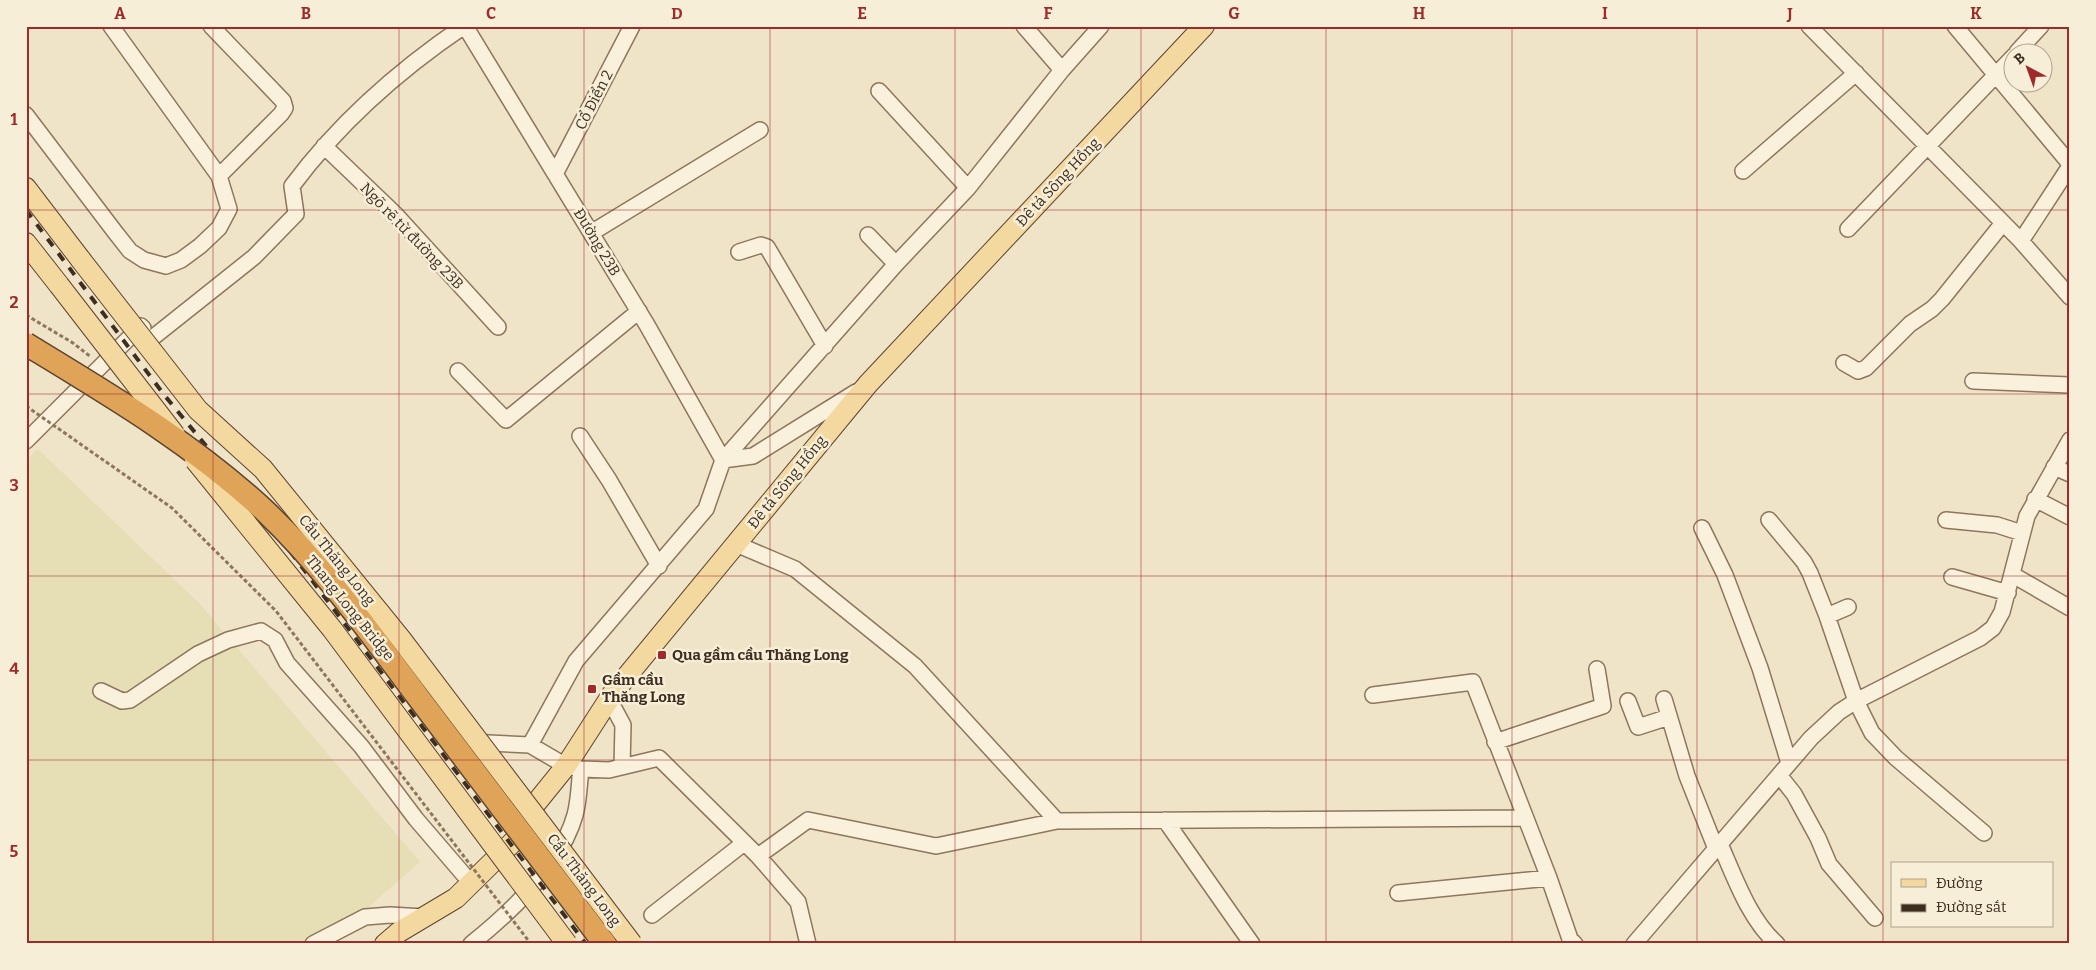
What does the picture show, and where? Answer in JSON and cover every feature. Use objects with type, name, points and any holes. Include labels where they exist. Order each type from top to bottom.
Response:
[{"type":"highway","name":"Thang Long Bridge","points":[[26,344],[149,419],[200,455],[258,504],[289,535],[362,619],[605,944]]},
{"type":"main road","name":"Đê tả Sông Hồng","points":[[385,944],[399,932],[456,898],[518,837],[528,813],[574,768],[608,699],[868,384],[1204,26]]},
{"type":"main road","name":"Cầu Thăng Long","points":[[26,188],[198,410],[263,469],[401,639],[632,944]]},
{"type":"main road","points":[[26,243],[175,435],[332,629],[567,944]]},
{"type":"street","points":[[26,115],[130,251],[144,260],[166,266],[181,260],[200,246],[219,228],[230,209],[219,176],[111,26]]},
{"type":"street","points":[[211,26],[283,101],[285,108],[219,176]]},
{"type":"street","points":[[151,338],[254,257],[296,214],[292,186],[324,146],[372,99],[421,56],[464,26]]},
{"type":"street","name":"Đường 23B","points":[[464,26],[639,311],[723,460]]},
{"type":"street","name":"Cổ Điển 2","points":[[556,174],[632,26]]},
{"type":"street","points":[[1024,26],[1062,70]]},
{"type":"street","points":[[530,745],[576,661],[706,509],[723,460],[896,264],[968,188],[1062,70],[1101,26]]},
{"type":"street","points":[[1809,26],[2021,241],[2070,297]]},
{"type":"street","points":[[1955,26],[2070,165],[2021,241]]},
{"type":"street","points":[[2026,42],[2041,26]]},
{"type":"street","points":[[1848,229],[2004,67]]},
{"type":"street","points":[[1743,171],[1856,73]]},
{"type":"street","points":[[879,91],[968,188]]},
{"type":"street","points":[[591,232],[760,130]]},
{"type":"street","name":"Ngõ rẽ từ đường 23B","points":[[324,146],[396,215],[498,328]]},
{"type":"street","points":[[1844,363],[1858,371],[1866,368],[1910,324],[1932,309],[1942,299],[2003,223]]},
{"type":"street","points":[[868,235],[896,264]]},
{"type":"street","points":[[739,252],[761,244],[767,248],[825,346]]},
{"type":"street","points":[[458,371],[506,420],[639,311]]},
{"type":"street","points":[[26,441],[142,326],[366,612],[457,733],[467,742],[530,745],[574,768],[609,770],[659,758],[758,856],[798,902],[808,944]]},
{"type":"street","points":[[1973,381],[2070,385]]},
{"type":"street","points":[[723,460],[753,456],[868,384]]},
{"type":"street","points":[[580,436],[609,480],[659,566]]},
{"type":"street","points":[[1634,944],[1789,763],[1832,718],[1856,701],[1980,638],[1994,628],[2002,612],[2022,533],[2035,499],[2070,440]]},
{"type":"street","points":[[2054,467],[2070,474]]},
{"type":"street","points":[[2035,499],[2070,517]]},
{"type":"street","points":[[1769,520],[1804,562],[1810,573],[1856,701],[1872,733],[1896,758],[1984,833]]},
{"type":"street","points":[[1946,520],[1997,524],[2022,533]]},
{"type":"street","points":[[1702,528],[1725,575],[1760,668],[1789,763]]},
{"type":"street","points":[[736,544],[795,568],[915,666],[1057,820]]},
{"type":"street","points":[[2013,574],[2070,608]]},
{"type":"street","points":[[1952,577],[2008,593]]},
{"type":"street","points":[[1827,616],[1848,607]]},
{"type":"street","points":[[101,691],[122,701],[130,700],[198,654],[228,640],[261,631],[275,640],[287,663],[361,746],[416,819],[471,883]]},
{"type":"street","points":[[1495,742],[1603,706],[1597,669]]},
{"type":"street","points":[[1374,695],[1473,682],[1524,818],[1549,878],[1570,939],[1575,944]]},
{"type":"street","points":[[608,699],[623,726],[622,767]]},
{"type":"street","points":[[1664,699],[1687,776],[1718,846],[1746,901],[1769,936],[1777,944]]},
{"type":"street","points":[[1628,700],[1638,727],[1669,717]]},
{"type":"street","points":[[471,944],[490,929],[548,869],[559,852],[575,814],[574,768]]},
{"type":"street","points":[[1779,775],[1794,794],[1818,838],[1829,864],[1875,918]]},
{"type":"street","points":[[758,856],[808,820],[936,846],[1057,820],[1524,818]]},
{"type":"street","points":[[1164,820],[1252,944]]},
{"type":"street","points":[[652,915],[744,843]]},
{"type":"street","points":[[1398,893],[1549,878]]},
{"type":"street","points":[[313,944],[365,917],[390,915],[424,917]]},
{"type":"path","points":[[26,406],[172,508],[276,611],[531,944]]},
{"type":"shaded area","points":[[38,449],[199,603],[420,862],[326,944],[26,944],[26,461]]},
{"type":"railway","points":[[26,210],[165,396],[259,510],[586,944]]},
{"type":"place","name":"Qua gầm cầu Thăng Long","points":[[662,655]]},
{"type":"place","name":"Gầm cầu Thăng Long","points":[[592,689]]}]
